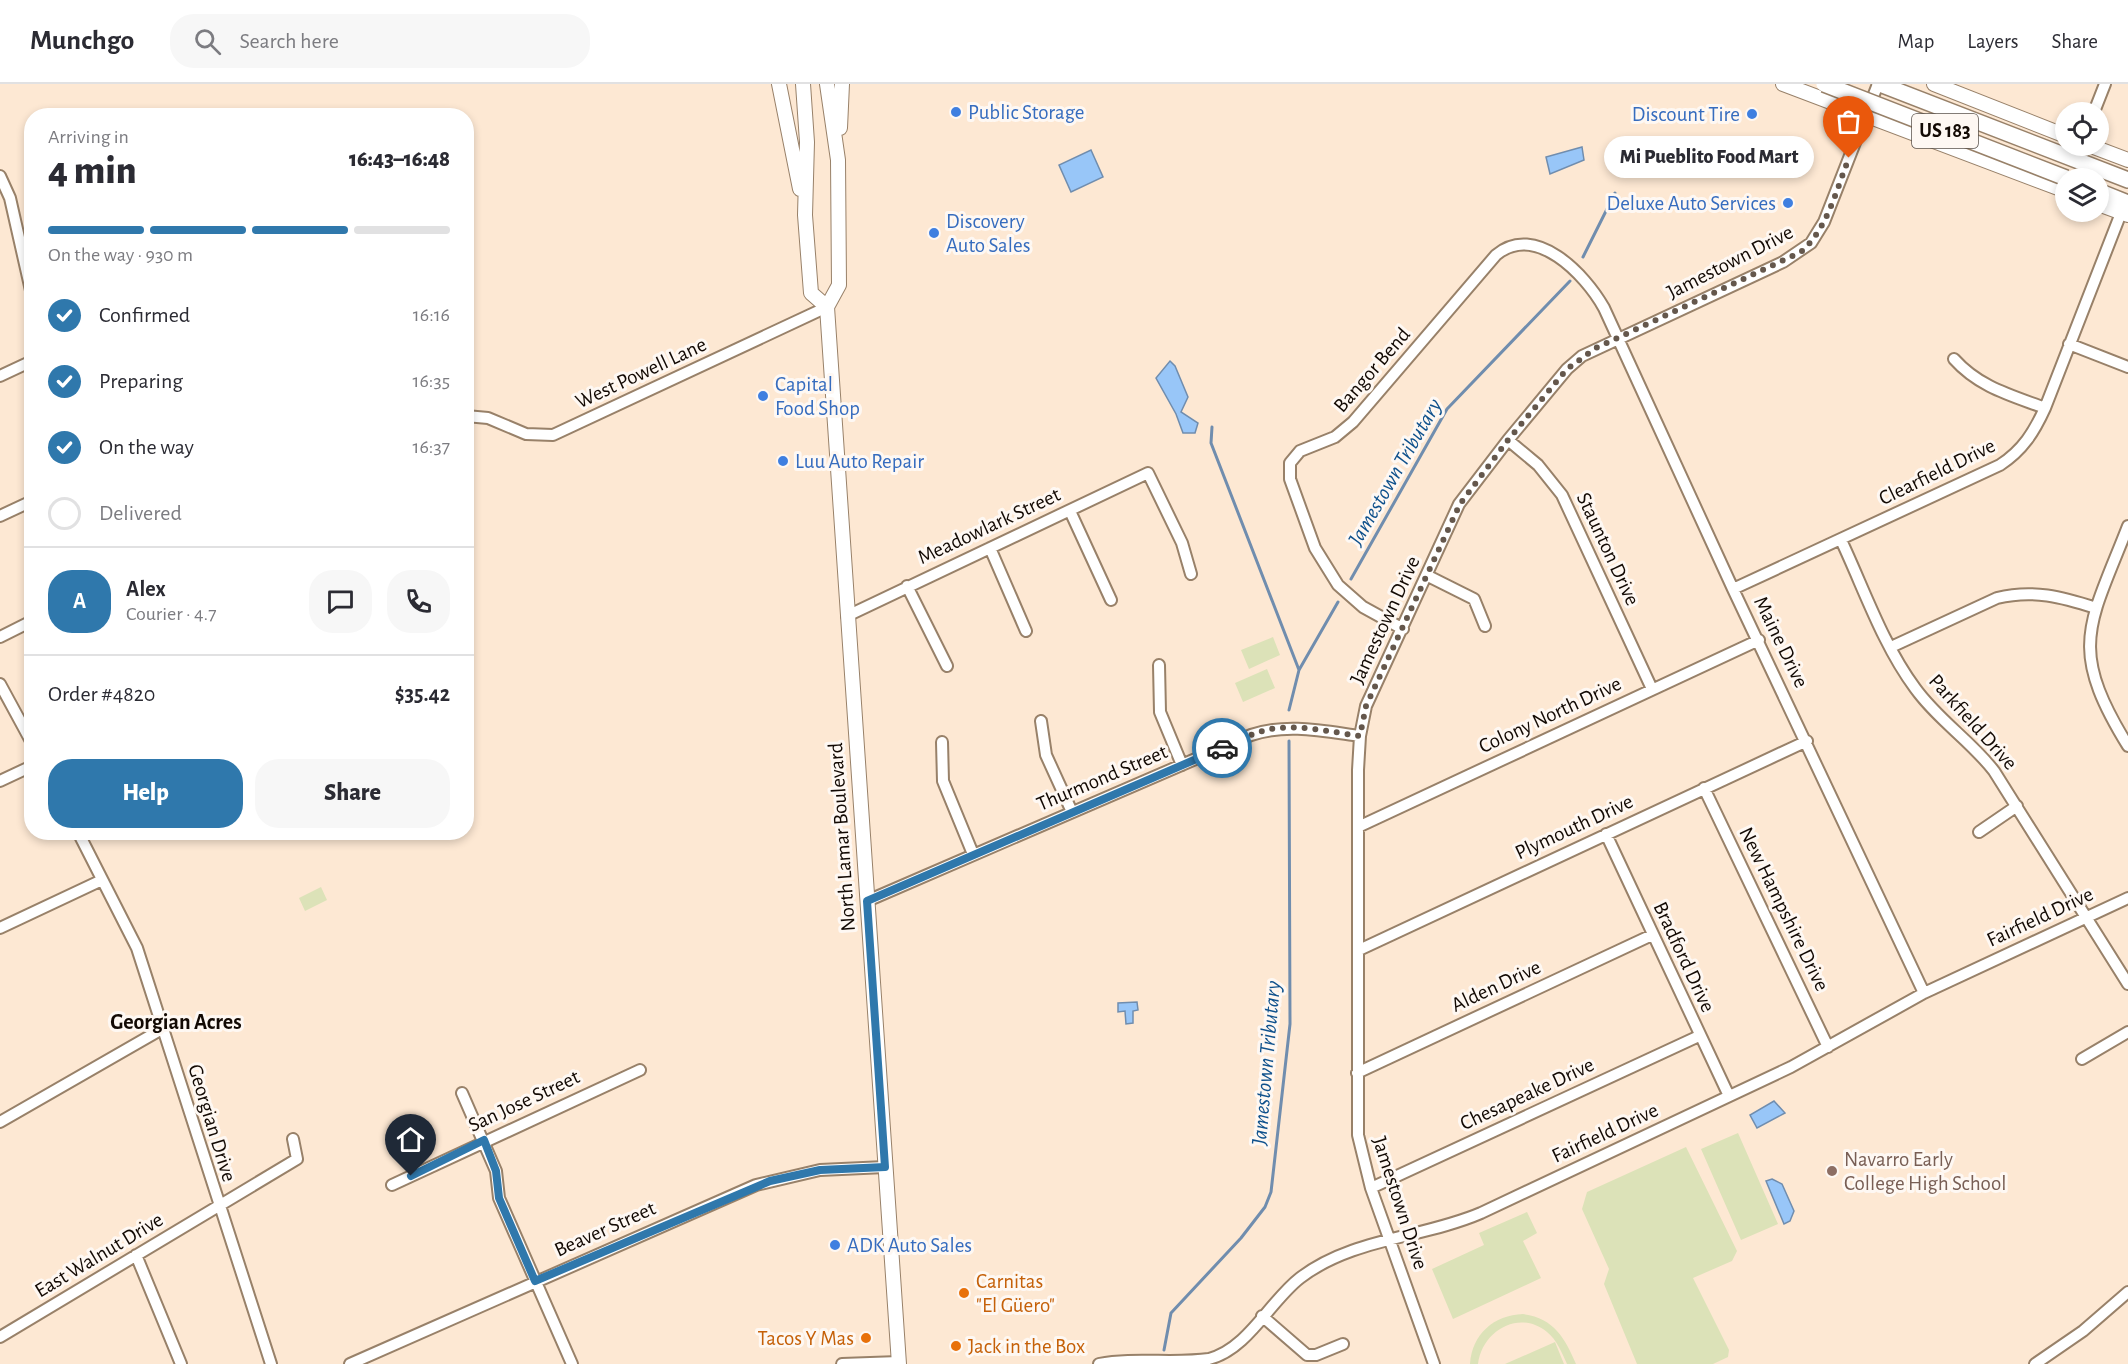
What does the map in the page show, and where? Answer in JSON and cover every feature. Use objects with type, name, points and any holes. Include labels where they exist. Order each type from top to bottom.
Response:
[{"type":"highway","name":"US 183","points":[[1824,84],[2055,174]]},
{"type":"highway","name":"US 183","points":[[1879,84],[2128,180]]},
{"type":"highway","points":[[2109,198],[2126,210]]},
{"type":"main road","points":[[779,84],[806,215]]},
{"type":"main road","points":[[803,84],[807,142],[806,215],[811,293],[827,307]]},
{"type":"main road","name":"North Lamar Boulevard","points":[[827,84],[838,160],[838,285],[827,307],[899,1363]]},
{"type":"main road","points":[[838,160],[842,84]]},
{"type":"main road","points":[[1782,84],[2055,187]]},
{"type":"main road","points":[[1934,84],[2055,132]]},
{"type":"main road","points":[[1872,100],[1874,111],[1881,120]]},
{"type":"main road","points":[[2109,153],[2128,160]]},
{"type":"main road","points":[[2109,206],[2126,210]]},
{"type":"street","name":"Jamestown Drive","points":[[1434,1364],[1371,1188],[1358,1135],[1358,827],[1360,736],[1366,706],[1460,504],[1508,440],[1567,369],[1582,356],[1783,262],[1811,243],[1824,222],[1879,84]]},
{"type":"street","points":[[2098,102],[2106,84]]},
{"type":"street","points":[[0,176],[10,198],[24,260]]},
{"type":"street","name":"Clearfield Drive","points":[[1733,589],[2011,458],[2029,439],[2045,408],[2126,210]]},
{"type":"street","name":"Bangor Bend","points":[[1403,629],[1363,607],[1338,585],[1328,570],[1315,548],[1290,479],[1290,463],[1295,455],[1307,447],[1335,437],[1353,422],[1489,263],[1510,245],[1536,247],[1572,267],[1585,279],[1604,308]]},
{"type":"street","name":"West Powell Lane","points":[[474,417],[488,418],[526,434],[554,435],[827,307]]},
{"type":"street","name":"Maine Drive","points":[[1604,308],[1733,589],[1807,741],[1924,993]]},
{"type":"street","points":[[2070,344],[2128,367]]},
{"type":"street","points":[[1954,359],[1968,375],[1980,383],[2045,408]]},
{"type":"street","points":[[0,376],[24,365]]},
{"type":"street","name":"Staunton Drive","points":[[1508,440],[1538,465],[1562,495],[1652,689]]},
{"type":"street","name":"Meadowlark Street","points":[[847,616],[1148,473],[1182,543],[1191,574]]},
{"type":"street","points":[[0,516],[24,505]]},
{"type":"street","points":[[1070,511],[1111,600]]},
{"type":"street","points":[[2128,526],[2096,608],[2089,633],[2090,666],[2101,699],[2128,746]]},
{"type":"street","name":"Parkfield Drive","points":[[1841,540],[1891,647],[1920,694],[1946,724],[1985,759],[2128,984]]},
{"type":"street","points":[[990,548],[1026,631]]},
{"type":"street","points":[[1428,576],[1474,599],[1485,626]]},
{"type":"street","points":[[907,586],[947,666]]},
{"type":"street","points":[[1891,647],[1997,598],[2016,593],[2051,595],[2096,608]]},
{"type":"street","points":[[0,637],[24,625]]},
{"type":"street","name":"Colony North Drive","points":[[1358,827],[1759,640]]},
{"type":"street","points":[[1159,665],[1160,712],[1182,765]]},
{"type":"street","points":[[0,684],[24,728]]},
{"type":"street","points":[[1041,721],[1044,748],[1072,812]]},
{"type":"street","name":"Thurmond Street","points":[[867,901],[1267,730],[1308,729],[1360,736]]},
{"type":"street","name":"Plymouth Drive","points":[[1359,950],[1807,741]]},
{"type":"street","points":[[942,742],[943,781],[973,854]]},
{"type":"street","points":[[0,781],[24,770]]},
{"type":"street","name":"New Hampshire Drive","points":[[1704,788],[1828,1047]]},
{"type":"street","points":[[1979,832],[2017,806]]},
{"type":"street","name":"Bradford Drive","points":[[1606,834],[1729,1096]]},
{"type":"street","name":"Georgian Drive","points":[[82,840],[137,948],[218,1207],[271,1364]]},
{"type":"street","points":[[0,928],[102,880]]},
{"type":"street","name":"Fairfield Drive","points":[[1099,1364],[1211,1361],[1238,1342],[1287,1288],[1311,1270],[1338,1257],[1389,1239],[1422,1233],[1466,1219],[1729,1096],[1828,1047],[1924,993],[2128,898]]},
{"type":"street","name":"Alden Drive","points":[[1357,1073],[1652,935]]},
{"type":"street","points":[[0,1122],[162,1029]]},
{"type":"street","points":[[2082,1059],[2128,1032]]},
{"type":"street","name":"Chesapeake Drive","points":[[1371,1188],[1699,1036]]},
{"type":"street","name":"San Jose Street","points":[[392,1185],[484,1140],[640,1070]]},
{"type":"street","points":[[462,1093],[496,1171],[499,1198],[572,1364]]},
{"type":"street","name":"East Walnut Drive","points":[[0,1337],[297,1159],[293,1139]]},
{"type":"street","name":"Beaver Street","points":[[350,1364],[535,1281],[770,1181],[820,1170],[885,1167]]},
{"type":"street","points":[[136,1255],[181,1364]]},
{"type":"street","points":[[2035,1364],[2083,1331],[2128,1292]]},
{"type":"street","points":[[1262,1316],[1307,1355],[1316,1355],[1343,1344]]},
{"type":"street","points":[[842,1364],[899,1363]]},
{"type":"green space","points":[[1273,637],[1280,655],[1249,669],[1241,650]]},
{"type":"green space","points":[[1267,669],[1275,688],[1243,702],[1235,683]]},
{"type":"green space","points":[[321,887],[327,900],[305,911],[299,898]]},
{"type":"green space","points":[[1738,1133],[1778,1224],[1741,1240],[1701,1149]]},
{"type":"green space","points":[[1686,1147],[1737,1251],[1732,1261],[1693,1278],[1729,1350],[1728,1357],[1713,1364],[1637,1364],[1604,1284],[1609,1269],[1582,1209],[1587,1192]]},
{"type":"green space","points":[[1527,1212],[1537,1233],[1523,1241],[1541,1278],[1453,1319],[1432,1269],[1484,1245],[1479,1233]]},
{"type":"green space","points":[[1523,1314],[1543,1320],[1557,1331],[1576,1364],[1567,1364],[1551,1335],[1547,1332],[1536,1325],[1514,1323],[1494,1333],[1481,1352],[1478,1364],[1470,1364],[1475,1344],[1486,1328],[1503,1318]]},
{"type":"green space","points":[[1555,1342],[1564,1364],[1505,1364]]},
{"type":"water","points":[[1582,147],[1584,160],[1550,174],[1546,157]]},
{"type":"water","points":[[1091,150],[1103,177],[1071,192],[1059,165]]},
{"type":"water","points":[[1170,361],[1175,366],[1188,397],[1181,412],[1198,423],[1195,433],[1183,433],[1176,414],[1156,378]]},
{"type":"water","points":[[1137,1002],[1138,1010],[1133,1011],[1133,1023],[1126,1024],[1125,1011],[1118,1012],[1118,1003]]},
{"type":"water","points":[[1774,1101],[1785,1113],[1757,1128],[1750,1115]]},
{"type":"water","points":[[1772,1179],[1782,1184],[1794,1211],[1790,1221],[1784,1224],[1766,1181]]},
{"type":"waterway","name":"Jamestown Tributary","points":[[1583,257],[1615,193]]},
{"type":"waterway","name":"Jamestown Tributary","points":[[1351,579],[1447,409],[1570,281]]},
{"type":"waterway","points":[[1212,427],[1211,443],[1299,670]]},
{"type":"waterway","name":"Jamestown Tributary","points":[[1289,710],[1299,670],[1338,602]]},
{"type":"waterway","name":"Jamestown Tributary","points":[[1164,1350],[1171,1313],[1241,1238],[1265,1207],[1271,1192],[1290,1024],[1289,741]]},
{"type":"way so far","points":[[1222,748],[1267,730],[1308,729],[1360,736],[1366,706],[1460,504],[1508,440],[1567,369],[1596,348],[1801,252],[1818,234],[1849,158]]},
{"type":"place","name":"Public Storage","points":[[956,112]]},
{"type":"place","name":"Discount Tire","points":[[1752,114]]},
{"type":"place","name":"Mi Pueblito Food Mart","points":[[1849,158]]},
{"type":"place","name":"Deluxe Auto Services","points":[[1788,203]]},
{"type":"place","name":"Discovery Auto Sales","points":[[934,233]]},
{"type":"place","name":"Capital Food Shop","points":[[763,396]]},
{"type":"place","name":"Luu Auto Repair","points":[[783,461]]},
{"type":"place","name":"Navarro Early College High School","points":[[1832,1171]]},
{"type":"place","name":"ADK Auto Sales","points":[[835,1245]]},
{"type":"place","name":"Carnitas \"El Güero\"","points":[[964,1293]]},
{"type":"place","name":"Tacos Y Mas","points":[[866,1338]]},
{"type":"place","name":"Jack in the Box","points":[[956,1346]]},
{"type":"district","name":"Georgian Acres","points":[[176,1022]]},
{"type":"route","points":[[411,1176],[484,1140],[496,1171],[499,1198],[535,1281],[756,1185],[820,1170],[885,1167],[867,901],[1222,748]]}]
